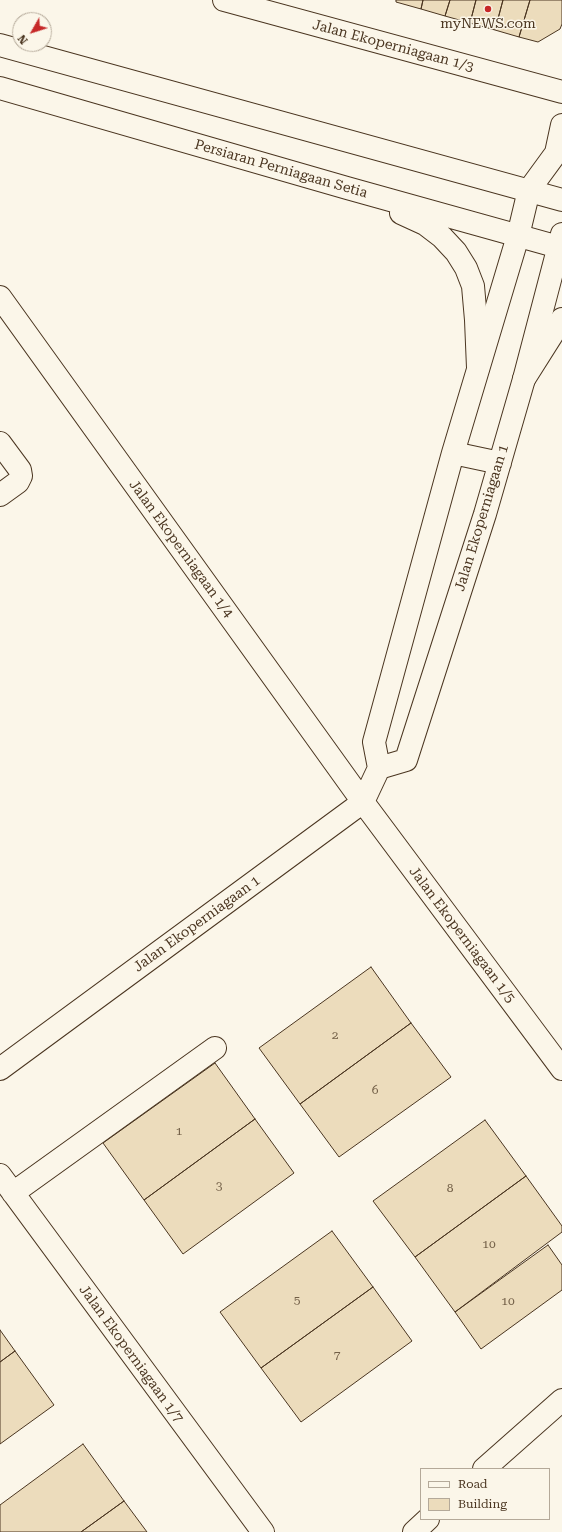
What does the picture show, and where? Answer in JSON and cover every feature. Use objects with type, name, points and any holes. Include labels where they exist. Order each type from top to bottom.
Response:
[{"type":"street","name":"Jalan Ekoperniagaan 1/3","points":[[224,0],[562,92]]},
{"type":"street","points":[[0,45],[562,200]]},
{"type":"street","name":"Persiaran Perniagaan Setia","points":[[0,88],[518,236],[561,243]]},
{"type":"street","points":[[379,768],[374,742],[453,453],[518,236],[529,190],[559,162],[562,125]]},
{"type":"street","points":[[347,188],[425,224],[442,237],[456,252],[466,268],[473,286],[478,368]]},
{"type":"street","name":"Jalan Ekoperniagaan 1","points":[[0,1069],[363,802],[379,768],[406,760],[486,514],[561,243]]},
{"type":"street","name":"Jalan Ekoperniagaan 1/4","points":[[0,297],[363,802]]},
{"type":"street","points":[[524,379],[562,319]]},
{"type":"street","points":[[0,443],[20,470],[21,476],[18,482],[0,495]]},
{"type":"street","points":[[453,453],[500,463]]},
{"type":"street","name":"Jalan Ekoperniagaan 1/5","points":[[363,802],[562,1069]]},
{"type":"street","points":[[13,1192],[215,1048]]},
{"type":"street","name":"Jalan Ekoperniagaan 1/7","points":[[0,1175],[262,1532]]},
{"type":"street","points":[[485,1468],[562,1400]]},
{"type":"street","points":[[414,1532],[427,1520]]},
{"type":"building","points":[[396,0],[423,0],[421,9],[396,2]]},
{"type":"building","points":[[423,0],[450,0],[445,16],[421,9]]},
{"type":"building","points":[[450,0],[476,0],[470,23],[445,16]]},
{"type":"building","points":[[476,0],[503,0],[495,30],[470,23]]},
{"type":"building","points":[[503,0],[530,0],[519,37],[495,30]]},
{"type":"building","points":[[530,0],[562,0],[562,24],[560,29],[538,42],[519,37]]},
{"type":"building","points":[[371,967],[411,1023],[300,1104],[259,1048]]},
{"type":"building","points":[[411,1023],[451,1077],[339,1157],[300,1104]]},
{"type":"building","points":[[215,1063],[255,1119],[144,1200],[103,1143]]},
{"type":"building","points":[[255,1119],[294,1173],[183,1254],[144,1200]]},
{"type":"building","points":[[485,1120],[526,1176],[415,1257],[373,1201]]},
{"type":"building","points":[[526,1176],[562,1226],[562,1232],[455,1312],[415,1257]]},
{"type":"building","points":[[332,1231],[373,1287],[261,1368],[220,1312]]},
{"type":"building","points":[[548,1245],[562,1265],[562,1290],[481,1349],[455,1312]]},
{"type":"building","points":[[373,1287],[412,1341],[301,1422],[261,1368]]},
{"type":"building","points":[[0,1330],[15,1351],[0,1362]]},
{"type":"building","points":[[15,1351],[54,1405],[0,1444],[0,1362]]},
{"type":"building","points":[[83,1444],[124,1501],[81,1532],[0,1532],[0,1505]]},
{"type":"building","points":[[124,1501],[147,1532],[81,1532]]},
{"type":"place","name":"myNEWS.com","points":[[488,9]]}]
